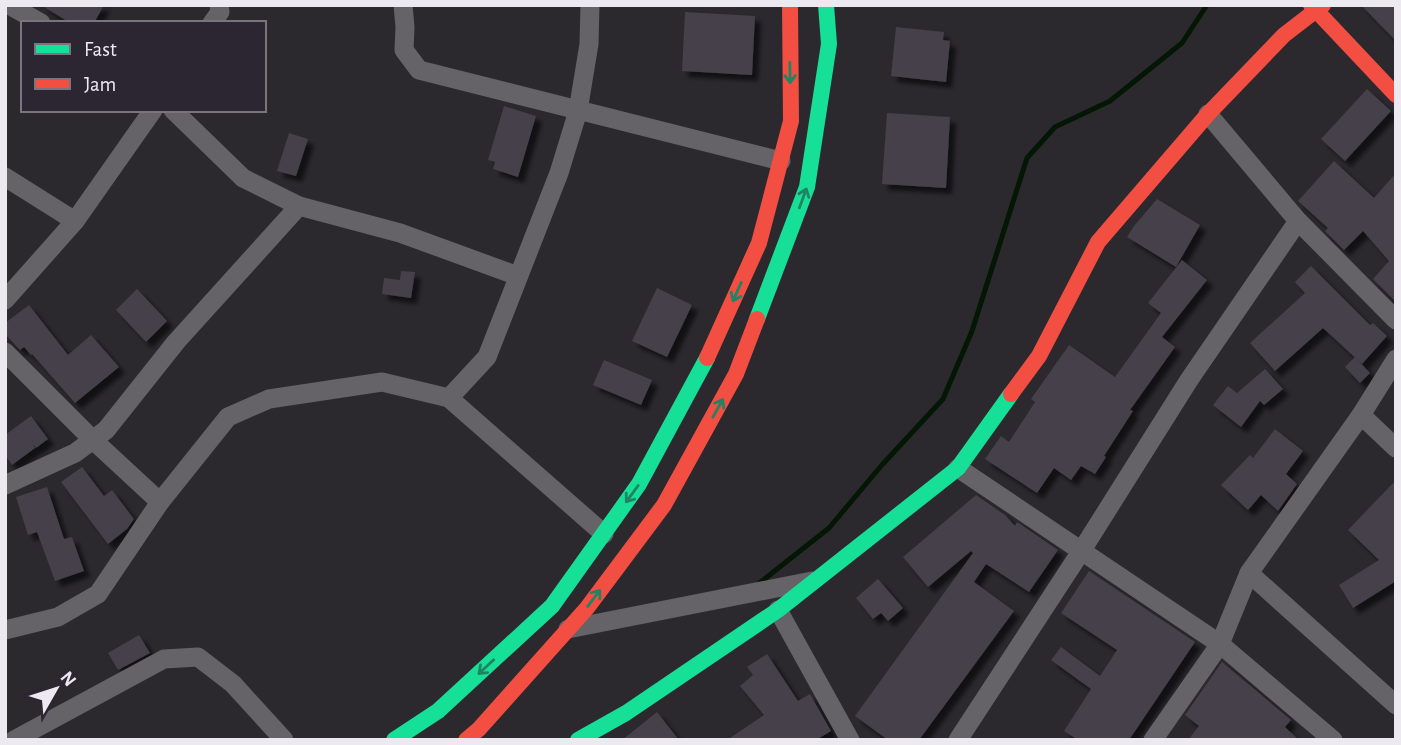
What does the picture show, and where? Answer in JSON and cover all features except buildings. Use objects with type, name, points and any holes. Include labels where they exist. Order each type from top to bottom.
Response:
[{"type":"main road","points":[[394,740],[438,711],[552,606],[639,484],[700,374],[759,243],[791,121],[790,5]]},
{"type":"main road","points":[[466,740],[479,729],[587,608],[664,505],[736,374],[807,187],[829,44],[826,5]]},
{"type":"main road","points":[[578,740],[626,713],[778,610],[958,468],[1039,356],[1098,243],[1208,114],[1284,35],[1317,7],[1396,95]]},
{"type":"street","points":[[9,5],[37,21]]},
{"type":"street","points":[[213,21],[220,12],[219,5]]},
{"type":"street","points":[[403,5],[404,50],[419,70],[781,161]]},
{"type":"street","points":[[449,398],[487,357],[559,173],[578,111],[589,44],[590,5]]},
{"type":"street","points":[[5,300],[75,221],[152,112]]},
{"type":"street","points":[[175,112],[243,178],[299,206],[400,233],[518,276]]},
{"type":"street","points":[[1208,114],[1298,221],[1396,320]]},
{"type":"street","points":[[5,177],[75,221]]},
{"type":"street","points":[[5,485],[75,453],[106,430],[176,342],[299,206]]},
{"type":"street","points":[[958,740],[1189,380],[1298,221]]},
{"type":"street","points":[[5,352],[160,502]]},
{"type":"street","points":[[1153,740],[1220,644],[1249,573],[1361,415],[1396,359]]},
{"type":"street","points":[[5,629],[58,617],[98,594],[160,502],[228,417],[269,399],[382,382],[449,398],[604,534]]},
{"type":"street","points":[[1361,415],[1396,448]]},
{"type":"street","points":[[958,468],[1220,644],[1333,740]]},
{"type":"street","points":[[1249,573],[1396,705]]},
{"type":"street","points":[[568,629],[816,580]]},
{"type":"street","points":[[778,610],[850,740]]},
{"type":"street","points":[[15,740],[164,659],[198,657],[233,684],[284,740]]},
{"type":"waterway","points":[[757,585],[829,528],[943,399],[972,331],[1027,158],[1055,127],[1110,101],[1182,43],[1207,5]]},
{"type":"traffic: fast","points":[[757,319],[807,187],[829,44],[826,5]]},
{"type":"traffic: fast","points":[[394,740],[438,711],[552,606],[639,484],[707,358]]},
{"type":"traffic: fast","points":[[578,740],[626,713],[778,610],[958,468],[1011,394]]},
{"type":"traffic: jam","points":[[707,358],[759,243],[791,121],[790,5]]},
{"type":"traffic: jam","points":[[1311,5],[1396,95]]},
{"type":"traffic: jam","points":[[1011,394],[1039,356],[1098,242],[1208,114],[1284,35],[1323,5]]},
{"type":"traffic: jam","points":[[466,740],[479,729],[587,608],[664,505],[736,374],[757,319]]}]
